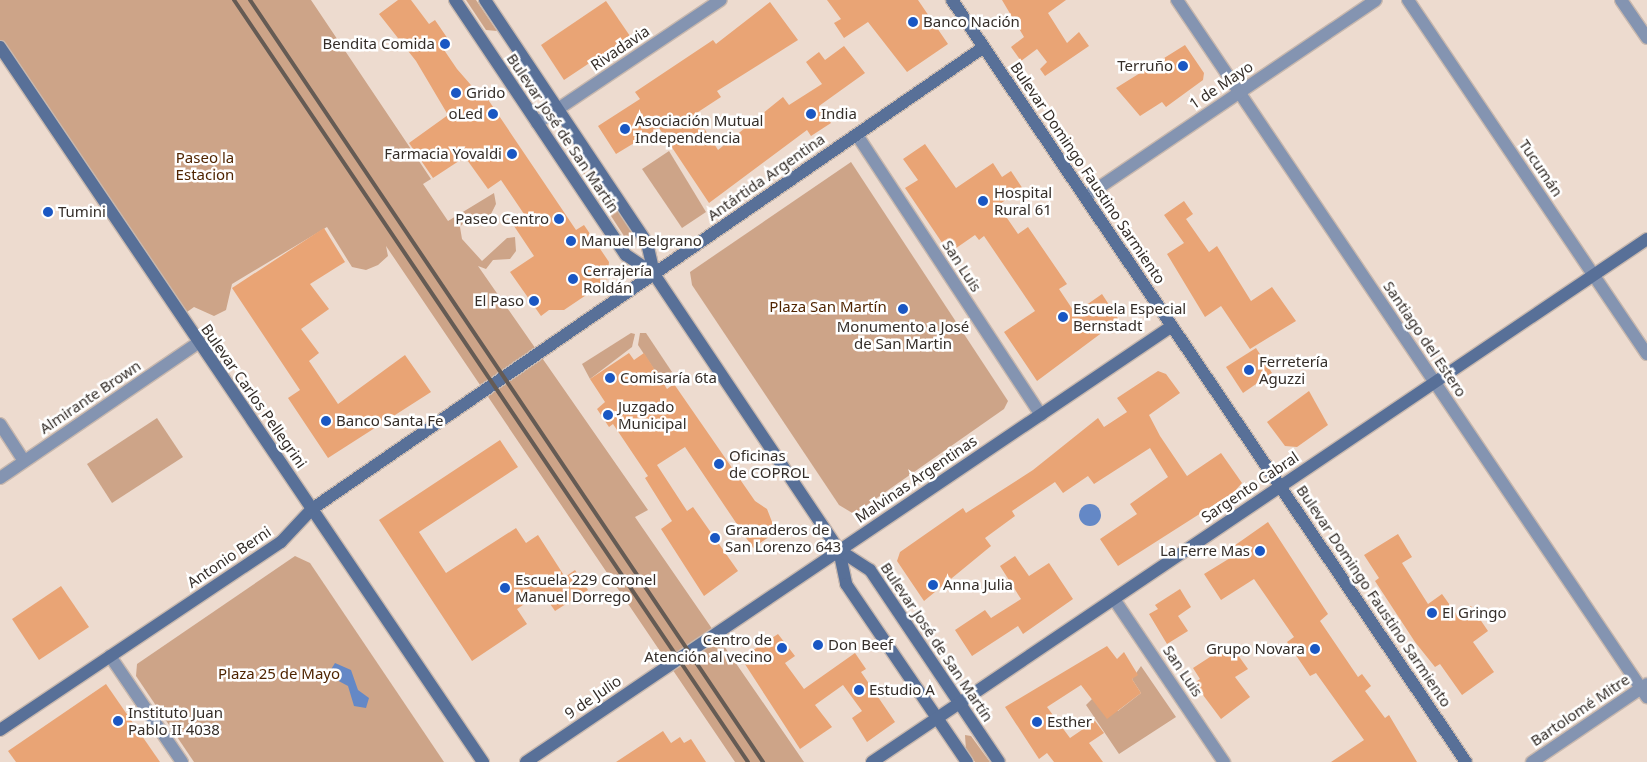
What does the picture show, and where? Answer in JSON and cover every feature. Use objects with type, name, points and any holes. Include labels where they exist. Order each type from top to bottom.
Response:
[{"type":"main road","name":"Bulevar José de San Martín","points":[[454,0],[626,256],[654,274]]},
{"type":"main road","name":"Bulevar José de San Martín","points":[[485,0],[647,243],[654,274],[839,550],[846,584],[967,762]]},
{"type":"main road","name":"Bulevar Domingo Faustino Sarmiento","points":[[952,0],[1466,762]]},
{"type":"main road","name":"Antártida Argentina","points":[[493,385],[984,47]]},
{"type":"main road","name":"Bulevar Carlos Pellegrini","points":[[1,51],[483,762]]},
{"type":"main road","name":"Sargento Cabral","points":[[872,762],[1647,239]]},
{"type":"main road","name":"Malvinas Argentinas","points":[[678,659],[1172,326]]},
{"type":"main road","name":"Antonio Berni","points":[[0,730],[281,542],[312,509],[493,385]]},
{"type":"main road","name":"Bulevar José de San Martín","points":[[839,550],[870,570],[999,762]]},
{"type":"main road","name":"9 de Julio","points":[[526,762],[678,659]]},
{"type":"street","name":"Santiago del Estero","points":[[1177,0],[1645,690]]},
{"type":"street","name":"1 de Mayo","points":[[1085,197],[1376,0]]},
{"type":"street","name":"Tucumán","points":[[1408,0],[1647,354]]},
{"type":"street","points":[[1621,0],[1647,38]]},
{"type":"street","name":"Rivadavia","points":[[537,123],[719,1]]},
{"type":"street","name":"San Luis","points":[[857,135],[1041,414]]},
{"type":"street","name":"Almirante Brown","points":[[0,478],[198,344]]},
{"type":"street","points":[[0,424],[24,461]]},
{"type":"street","name":"San Luis","points":[[1114,599],[1224,762]]},
{"type":"street","points":[[110,656],[182,762]]},
{"type":"street","name":"Bartolomé Mitre","points":[[1532,762],[1645,690]]},
{"type":"green space","name":"Paseo la Estacion","points":[[0,0],[311,0],[431,179],[423,184],[448,221],[494,193],[496,204],[491,214],[465,221],[460,227],[462,239],[482,261],[507,238],[515,237],[516,251],[510,259],[493,260],[486,269],[478,266],[648,510],[635,517],[804,762],[735,762],[386,246],[388,256],[378,265],[366,270],[352,267],[327,227],[232,284],[226,310],[214,316],[194,307],[180,317],[0,47]]},
{"type":"green space","points":[[466,0],[476,0],[497,31],[486,30]]},
{"type":"green space","points":[[550,122],[597,191],[607,195],[633,234],[626,239]]},
{"type":"green space","points":[[669,151],[706,212],[682,228],[642,169]]},
{"type":"green space","name":"Plaza San Martín","points":[[851,162],[1008,401],[1004,409],[854,514],[839,505],[692,285],[690,272]]},
{"type":"green space","points":[[631,333],[635,334],[632,347],[590,379],[582,364]]},
{"type":"green space","points":[[640,333],[646,333],[674,375],[663,383],[638,345]]},
{"type":"green space","points":[[157,418],[183,457],[112,503],[87,464]]},
{"type":"green space","name":"Plaza 25 de Mayo","points":[[295,556],[310,563],[444,762],[194,762],[136,676],[137,664]]},
{"type":"green space","points":[[1141,666],[1176,717],[1119,754],[1086,705],[1092,699],[1118,711],[1141,693],[1132,679]]},
{"type":"green space","points":[[965,735],[971,736],[990,762],[975,762],[966,750]]},
{"type":"water","points":[[1090,504],[1098,507],[1101,515],[1098,523],[1090,526],[1082,523],[1079,515],[1082,507]]},
{"type":"water","points":[[335,663],[351,670],[358,690],[369,698],[366,708],[354,706],[348,686],[333,678],[330,671]]},
{"type":"building","points":[[398,0],[411,0],[429,24],[435,20],[448,39],[440,44],[457,69],[484,100],[487,98],[576,230],[584,225],[609,262],[607,281],[564,310],[549,310],[541,316],[510,272],[534,256],[512,223],[524,214],[501,180],[488,189],[465,157],[433,178],[409,143],[448,115],[416,61],[379,14]]},
{"type":"building","points":[[827,0],[918,0],[948,44],[907,72],[868,22],[844,38],[834,23],[841,19]]},
{"type":"building","points":[[1002,0],[1066,0],[1048,13],[1067,43],[1079,32],[1089,46],[1045,76],[1040,69],[1047,62],[1037,49],[1021,61],[1011,47],[1024,37]]},
{"type":"building","points":[[606,1],[630,36],[564,80],[541,45]]},
{"type":"building","points":[[770,2],[798,40],[717,91],[721,97],[695,114],[718,150],[783,97],[789,105],[822,84],[806,62],[819,52],[825,60],[844,46],[865,73],[819,106],[831,123],[811,136],[807,130],[709,203],[659,128],[616,154],[598,126],[640,99],[635,92],[713,40],[716,44]]},
{"type":"building","points":[[1185,45],[1204,73],[1203,80],[1166,107],[1162,102],[1140,116],[1116,88]]},
{"type":"building","points":[[925,144],[956,188],[993,163],[1002,177],[1011,171],[1023,189],[998,205],[1018,234],[1028,227],[1067,284],[1059,289],[1075,313],[1102,294],[1119,320],[1037,381],[1004,332],[1035,311],[984,236],[979,240],[975,235],[949,253],[905,188],[918,180],[903,159]]},
{"type":"building","points":[[1184,201],[1193,214],[1186,219],[1209,252],[1217,246],[1251,301],[1272,287],[1296,321],[1250,349],[1221,306],[1205,317],[1167,254],[1184,243],[1164,215]]},
{"type":"building","points":[[324,228],[345,262],[310,284],[329,309],[301,329],[319,353],[309,361],[338,404],[405,355],[431,392],[328,458],[288,398],[300,390],[232,288]]},
{"type":"building","name":"Ferretería Aguzzi","points":[[1256,348],[1272,373],[1243,393],[1226,367]]},
{"type":"building","points":[[629,353],[634,360],[644,353],[667,389],[674,384],[755,501],[767,509],[776,532],[753,548],[685,447],[657,465],[687,511],[693,507],[738,571],[704,596],[661,529],[672,521],[645,478],[648,476],[613,424],[609,427],[597,409],[605,402],[590,379]]},
{"type":"building","points":[[1158,371],[1166,374],[1180,393],[1149,415],[1160,436],[1187,476],[1221,453],[1242,483],[1234,492],[1118,566],[1100,539],[1137,514],[1130,504],[1168,477],[1150,448],[1094,484],[1088,476],[1063,493],[1055,482],[1012,511],[1015,516],[985,538],[991,546],[924,601],[897,561],[900,552],[963,508],[966,513],[1033,470],[1098,418],[1104,427],[1127,412],[1117,398]]},
{"type":"building","points":[[1309,391],[1328,425],[1297,447],[1285,446],[1267,422]]},
{"type":"building","points":[[500,440],[518,467],[419,532],[446,573],[516,528],[526,543],[538,535],[565,577],[575,570],[588,590],[555,611],[542,592],[517,609],[527,624],[472,661],[379,520]]},
{"type":"building","points":[[1268,522],[1328,614],[1320,621],[1358,677],[1362,674],[1371,686],[1365,691],[1385,718],[1389,715],[1417,762],[1331,762],[1364,740],[1316,673],[1310,676],[1287,642],[1294,637],[1254,579],[1221,600],[1204,574],[1235,555],[1231,548]]},
{"type":"building","points":[[1398,534],[1412,557],[1402,563],[1428,604],[1442,594],[1457,615],[1471,606],[1488,631],[1473,642],[1494,672],[1462,695],[1440,664],[1435,667],[1415,642],[1375,581],[1379,578],[1364,555]]},
{"type":"building","points":[[1015,556],[1029,576],[1049,563],[1073,599],[1023,634],[1018,626],[972,656],[955,630],[985,610],[991,618],[1021,599],[1000,566]]},
{"type":"building","points":[[61,586],[89,627],[39,660],[12,619]]},
{"type":"building","points":[[1180,589],[1191,607],[1178,616],[1188,631],[1167,644],[1149,614],[1158,609],[1155,605]]},
{"type":"building","points":[[778,634],[795,656],[785,663],[804,689],[855,653],[866,669],[861,672],[895,722],[867,742],[852,718],[862,711],[843,685],[815,705],[832,727],[800,749],[741,658]]},
{"type":"building","points":[[1230,644],[1248,669],[1235,677],[1250,697],[1221,719],[1194,683],[1200,679],[1193,668]]},
{"type":"building","points":[[1107,646],[1117,659],[1124,652],[1138,675],[1132,679],[1141,693],[1107,719],[1081,685],[1047,707],[1070,738],[1095,721],[1104,733],[1089,743],[1103,762],[1054,762],[1047,753],[1039,759],[1005,707]]},
{"type":"building","points":[[106,684],[160,762],[16,762],[8,751]]},
{"type":"building","points":[[663,731],[671,743],[680,737],[684,743],[691,739],[706,762],[616,762]]},
{"type":"railway","points":[[234,0],[748,762]]},
{"type":"railway","points":[[250,0],[763,762]]},
{"type":"place","name":"Banco Nación","points":[[913,22]]},
{"type":"place","name":"Bendita Comida","points":[[445,44]]},
{"type":"place","name":"Terruño","points":[[1183,66]]},
{"type":"place","name":"Grido","points":[[456,93]]},
{"type":"place","name":"oLed","points":[[493,114]]},
{"type":"place","name":"India","points":[[811,114]]},
{"type":"place","name":"Asociación Mutual Independencia","points":[[625,129]]},
{"type":"place","name":"Farmacia Yovaldi","points":[[512,154]]},
{"type":"place","name":"Hospital Rural 61","points":[[983,201]]},
{"type":"place","name":"Tumini","points":[[48,212]]},
{"type":"place","name":"Paseo Centro","points":[[559,219]]},
{"type":"place","name":"Manuel Belgrano","points":[[571,241]]},
{"type":"place","name":"Cerrajería Roldán","points":[[573,279]]},
{"type":"place","name":"El Paso","points":[[534,301]]},
{"type":"place","name":"Monumento a José de San Martin","points":[[903,309]]},
{"type":"place","name":"Escuela Especial Bernstadt","points":[[1063,317]]},
{"type":"place","name":"Ferretería Aguzzi","points":[[1249,370]]},
{"type":"place","name":"Comisaría 6ta","points":[[610,378]]},
{"type":"place","name":"Juzgado Municipal","points":[[608,415]]},
{"type":"place","name":"Banco Santa Fe","points":[[326,421]]},
{"type":"place","name":"Oficinas de COPROL","points":[[719,464]]},
{"type":"place","name":"Granaderos de San Lorenzo 643","points":[[715,538]]},
{"type":"place","name":"La Ferre Mas","points":[[1260,551]]},
{"type":"place","name":"Anna Julia","points":[[933,585]]},
{"type":"place","name":"Escuela 229 Coronel Manuel Dorrego","points":[[505,588]]},
{"type":"place","name":"El Gringo","points":[[1432,613]]},
{"type":"place","name":"Don Beef","points":[[818,645]]},
{"type":"place","name":"Centro de Atención al vecino","points":[[782,648]]},
{"type":"place","name":"Grupo Novara","points":[[1315,649]]},
{"type":"place","name":"Estudio A","points":[[859,690]]},
{"type":"place","name":"Instituto Juan Pablo II 4038","points":[[118,721]]},
{"type":"place","name":"Esther","points":[[1037,722]]}]
